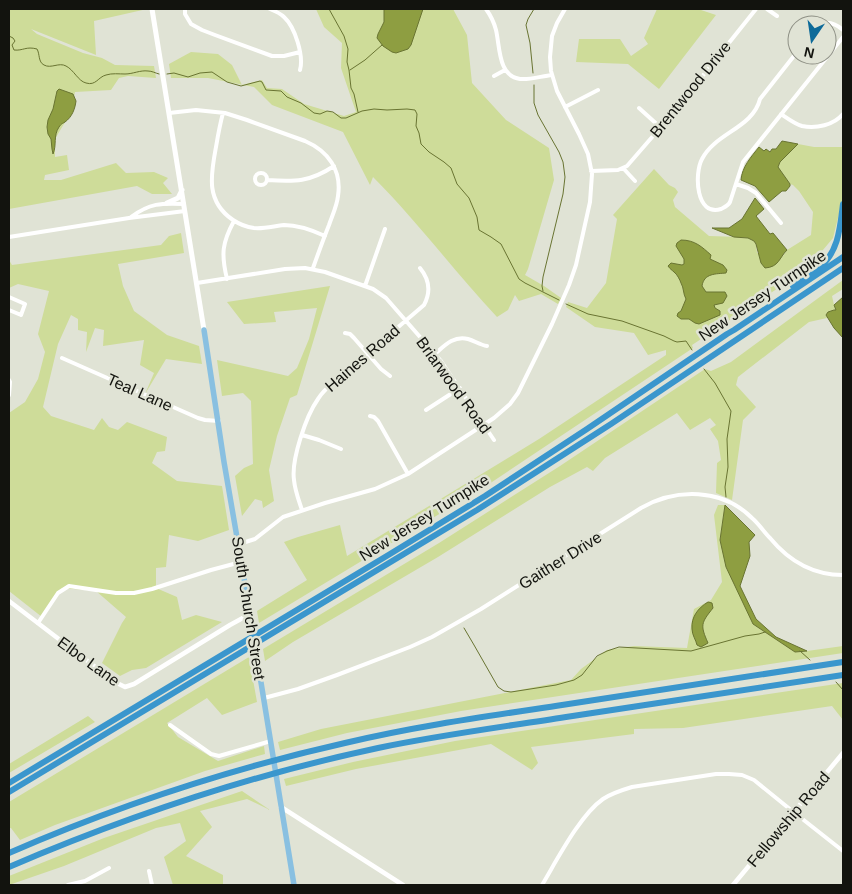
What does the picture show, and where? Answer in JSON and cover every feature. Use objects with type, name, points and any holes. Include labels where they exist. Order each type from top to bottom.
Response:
[{"type":"highway","points":[[727,334],[824,263],[837,241],[843,204]]},
{"type":"highway","name":"New Jersey Turnpike","points":[[9,783],[265,630],[528,469],[843,257]]},
{"type":"highway","name":"New Jersey Turnpike","points":[[9,792],[476,510],[611,424],[843,268]]},
{"type":"highway","points":[[756,327],[784,312],[843,272]]},
{"type":"highway","points":[[9,854],[90,820],[160,795],[215,777],[345,742],[426,726],[843,662]]},
{"type":"highway","points":[[9,867],[137,816],[215,790],[377,748],[843,675]]},
{"type":"main road","points":[[152,9],[204,330]]},
{"type":"main road","points":[[167,203],[178,198],[182,190]]},
{"type":"main road","name":"South Church Street","points":[[204,330],[294,885]]},
{"type":"street","points":[[185,9],[185,14],[191,24],[215,35],[272,56],[284,56],[300,52]]},
{"type":"street","points":[[270,9],[284,16],[295,34],[302,64],[300,70]]},
{"type":"street","points":[[488,9],[495,28],[505,70],[513,77],[521,79],[552,75]]},
{"type":"street","points":[[239,544],[255,539],[283,518],[302,510],[375,489],[408,474],[500,414],[514,399],[567,292],[576,265],[592,188],[589,160],[585,147],[557,91],[552,75],[551,43],[554,29],[565,9]]},
{"type":"street","name":"Brentwood Drive","points":[[624,168],[660,127],[756,9]]},
{"type":"street","points":[[767,9],[777,16]]},
{"type":"street","points":[[787,65],[760,99],[759,104],[748,119],[709,147],[701,160],[697,177],[700,194],[706,206],[716,210],[728,206],[743,162],[843,37]]},
{"type":"street","points":[[494,76],[505,70]]},
{"type":"street","points":[[565,107],[598,90]]},
{"type":"street","points":[[638,108],[660,127]]},
{"type":"street","points":[[169,113],[196,110],[223,113],[310,143],[326,154],[334,166],[338,179],[338,195],[313,268]]},
{"type":"street","points":[[223,113],[212,166],[211,186],[218,204],[226,214],[234,221],[255,228],[287,225],[299,226],[325,236]]},
{"type":"street","points":[[781,114],[800,126],[816,127],[839,119],[843,114]]},
{"type":"street","points":[[267,180],[294,182],[311,178],[334,166]]},
{"type":"street","points":[[591,172],[624,168],[635,181]]},
{"type":"street","points":[[736,184],[756,193],[781,223]]},
{"type":"street","points":[[129,218],[141,209],[151,205],[167,203],[184,204]]},
{"type":"street","points":[[9,237],[185,211]]},
{"type":"street","points":[[227,279],[224,246],[234,221]]},
{"type":"street","points":[[365,286],[385,229]]},
{"type":"street","name":"Briarwood Road","points":[[197,283],[295,268],[313,268],[365,286],[382,295],[435,354],[494,440]]},
{"type":"street","name":"Haines Road","points":[[302,510],[293,478],[296,455],[314,406],[322,393],[424,305],[428,295],[427,281],[420,268]]},
{"type":"street","points":[[9,298],[25,304],[21,315],[9,310]]},
{"type":"street","points":[[345,333],[352,336],[381,369],[390,376]]},
{"type":"street","points":[[435,354],[452,341],[460,338],[487,346]]},
{"type":"street","name":"Teal Lane","points":[[62,358],[198,418],[219,421]]},
{"type":"street","points":[[9,380],[9,395]]},
{"type":"street","points":[[426,410],[460,388]]},
{"type":"street","points":[[370,416],[374,417],[378,422],[408,474]]},
{"type":"street","points":[[302,435],[341,449]]},
{"type":"street","name":"Gaither Drive","points":[[264,698],[337,676],[410,647],[481,609],[641,508],[673,496],[699,494],[730,502],[753,518],[778,548],[797,563],[811,570],[843,575]]},
{"type":"street","points":[[38,623],[58,593],[69,586],[116,593],[134,593],[242,562]]},
{"type":"street","name":"Elbo Lane","points":[[9,601],[125,687],[134,684],[250,614]]},
{"type":"street","points":[[170,725],[215,756],[271,742]]},
{"type":"street","name":"Fellowship Road","points":[[733,885],[843,753]]},
{"type":"street","points":[[542,885],[591,810],[608,796],[626,788],[709,775],[736,774],[754,780],[843,851]]},
{"type":"street","points":[[281,807],[403,885]]},
{"type":"street","points":[[68,885],[88,879],[109,868]]},
{"type":"street","points":[[149,871],[152,885]]},
{"type":"shaded area","points":[[9,9],[147,9],[94,21],[96,55],[31,29],[37,34],[83,53],[102,58],[115,65],[154,66],[156,78],[128,76],[119,78],[111,90],[75,92],[71,112],[55,139],[55,157],[67,155],[69,170],[45,175],[44,180],[61,180],[116,163],[126,173],[154,172],[168,178],[163,183],[172,194],[152,194],[137,186],[9,209]]},
{"type":"shaded area","points":[[316,9],[453,9],[467,35],[472,83],[506,120],[549,148],[554,180],[525,275],[561,298],[558,304],[541,294],[519,301],[515,295],[508,310],[497,317],[373,177],[370,185],[343,132],[272,105],[254,87],[243,85],[262,80],[267,88],[282,89],[304,104],[344,116],[356,112],[341,68],[342,43],[324,27]]},
{"type":"shaded area","points":[[384,9],[423,9],[408,49],[396,53],[392,52],[383,46],[377,38],[384,22]]},
{"type":"shaded area","points":[[657,9],[698,9],[716,15],[659,89],[628,64],[576,62],[579,39],[620,39],[631,56],[648,44],[644,38]]},
{"type":"shaded area","points":[[191,52],[218,54],[232,65],[242,85],[208,78],[171,78],[169,64]]},
{"type":"shaded area","points":[[59,89],[73,94],[76,101],[71,115],[57,130],[53,154],[47,127]]},
{"type":"shaded area","points":[[782,141],[798,144],[780,162],[778,167],[790,186],[786,191],[782,191],[769,202],[755,186],[741,180],[742,175],[747,162],[759,147],[764,151],[766,149],[770,152],[772,149],[776,149]]},
{"type":"shaded area","points":[[798,144],[814,147],[843,147],[843,198],[833,238],[807,269],[692,345],[693,348],[489,484],[259,623],[257,611],[307,580],[284,542],[340,525],[347,556],[539,439],[666,355],[666,350],[648,355],[634,333],[595,327],[566,307],[568,302],[587,308],[606,283],[617,219],[613,215],[654,169],[678,192],[673,200],[675,207],[709,236],[748,238],[756,244],[757,253],[783,256],[787,250],[811,235],[813,212],[799,191],[790,184],[778,167],[780,162]]},
{"type":"shaded area","points":[[755,198],[764,209],[756,216],[770,234],[773,233],[787,250],[776,264],[765,268],[761,263],[754,241],[748,238],[734,237],[712,228],[729,228],[742,219]]},
{"type":"shaded area","points":[[181,233],[184,253],[118,264],[123,286],[134,311],[167,335],[199,346],[202,364],[166,359],[145,394],[154,373],[140,365],[144,340],[103,346],[104,330],[95,328],[86,352],[87,332],[78,330],[78,319],[71,315],[58,344],[43,407],[51,416],[94,430],[102,418],[109,427],[118,430],[127,422],[167,437],[165,451],[157,452],[152,463],[177,481],[222,486],[229,530],[198,541],[169,535],[166,567],[156,568],[156,588],[177,597],[182,620],[196,615],[222,622],[146,668],[132,670],[120,676],[102,663],[126,617],[96,591],[62,588],[42,617],[9,591],[9,413],[25,402],[38,379],[45,352],[38,334],[49,291],[18,284],[9,288],[9,260],[12,265],[161,245],[169,236]]},
{"type":"shaded area","points":[[681,240],[698,244],[711,255],[710,259],[723,265],[727,270],[726,273],[708,276],[703,282],[702,286],[706,292],[725,292],[727,296],[723,303],[714,305],[720,311],[720,315],[699,324],[677,316],[686,299],[679,279],[668,266],[671,263],[684,264],[684,259],[676,246]]},
{"type":"shaded area","points":[[843,280],[843,289],[832,296],[836,310],[828,312],[827,318],[809,322],[738,377],[736,385],[756,407],[743,420],[732,500],[716,493],[717,463],[721,460],[718,441],[710,429],[716,425],[710,418],[690,430],[677,413],[605,458],[593,471],[587,467],[550,487],[438,557],[293,642],[265,661],[263,649],[439,543],[560,466],[705,369],[711,371],[731,362]]},
{"type":"shaded area","points":[[330,286],[297,395],[290,398],[277,436],[269,470],[274,501],[263,508],[262,501],[255,499],[242,516],[235,476],[244,468],[253,464],[251,401],[243,393],[222,396],[217,360],[288,376],[297,368],[309,339],[317,308],[274,312],[276,322],[244,324],[227,302]]},
{"type":"shaded area","points":[[843,297],[843,338],[826,315],[828,312],[836,310],[834,305]]},
{"type":"shaded area","points":[[718,505],[725,505],[720,540],[753,624],[795,652],[843,646],[843,653],[461,711],[347,733],[280,750],[278,742],[321,729],[571,680],[581,669],[607,650],[634,646],[687,648],[694,609],[711,600],[722,582],[714,515]]},
{"type":"shaded area","points":[[725,505],[755,535],[749,542],[750,556],[740,586],[756,619],[776,637],[807,651],[795,652],[753,624],[726,567],[720,540]]},
{"type":"shaded area","points":[[708,602],[712,603],[713,608],[704,621],[703,628],[708,643],[701,647],[697,645],[692,625],[696,613]]},
{"type":"shaded area","points":[[249,657],[257,702],[222,715],[207,698],[167,723],[178,737],[218,761],[264,746],[265,754],[205,771],[55,825],[20,840],[9,828],[9,802]]},
{"type":"shaded area","points":[[843,683],[843,720],[832,706],[683,728],[634,729],[634,734],[531,747],[538,763],[532,770],[491,744],[356,769],[286,786],[284,779],[353,762],[455,741]]},
{"type":"shaded area","points":[[88,716],[95,722],[9,773],[9,764]]},
{"type":"shaded area","points":[[242,791],[270,810],[247,799],[200,811],[212,827],[186,856],[223,875],[223,885],[173,885],[164,857],[186,841],[180,823],[156,828],[64,866],[9,885],[9,876],[104,838]]},
{"type":"waterway","points":[[329,9],[344,36],[348,49],[347,62],[351,88],[358,112]]},
{"type":"waterway","points":[[533,73],[526,25],[534,9]]},
{"type":"waterway","points":[[9,36],[15,41],[12,45],[14,50],[37,49],[41,62],[44,65],[66,66],[81,80],[89,84],[111,74],[145,71],[159,74]]},
{"type":"waterway","points":[[350,70],[382,45]]},
{"type":"waterway","points":[[167,74],[174,73],[188,77],[212,72],[227,82],[241,86],[260,81],[266,90],[281,91],[287,97],[301,103],[314,113],[333,112],[341,118],[374,109],[415,110],[417,114],[416,126],[421,144],[451,168],[457,184],[469,198],[477,217],[479,230],[501,244],[519,279],[559,300]]},
{"type":"waterway","points":[[534,85],[534,103],[538,115],[559,152],[563,162],[565,177],[563,194],[543,277],[543,291]]},
{"type":"waterway","points":[[566,304],[588,314],[622,321],[677,342],[686,341],[692,350]]},
{"type":"waterway","points":[[704,369],[715,383],[731,411],[727,439],[726,497]]},
{"type":"waterway","points":[[464,628],[498,687],[504,691],[511,692],[556,685],[574,680],[582,675],[597,656],[619,647],[691,651],[765,632]]},
{"type":"waterway","points":[[800,651],[810,660]]},
{"type":"waterway","points":[[836,682],[843,690]]}]
